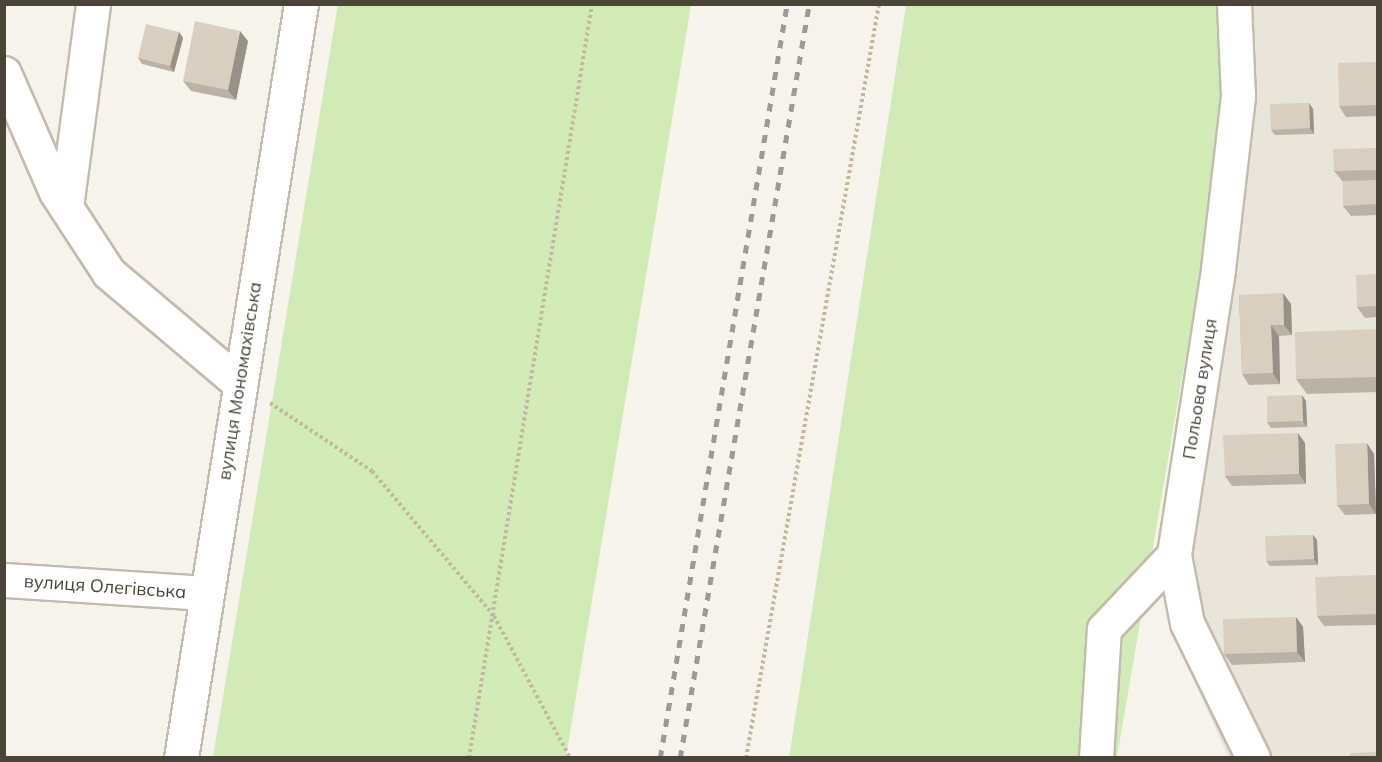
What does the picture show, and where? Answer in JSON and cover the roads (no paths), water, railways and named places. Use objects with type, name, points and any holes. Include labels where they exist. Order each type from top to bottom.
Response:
[{"type":"street","points":[[66,207],[93,4]]},
{"type":"street","name":"вулиця Мономахівська","points":[[180,758],[301,4]]},
{"type":"street","name":"Польова вулиця","points":[[1234,4],[1238,96],[1218,270],[1174,555],[1186,623],[1253,758]]},
{"type":"street","points":[[4,73],[66,207],[110,273],[239,383]]},
{"type":"street","points":[[1096,758],[1104,629],[1174,555]]},
{"type":"street","name":"вулиця Олегівська","points":[[4,580],[205,593]]},
{"type":"railway","points":[[660,758],[787,4]]},
{"type":"railway","points":[[680,758],[809,4]]}]
